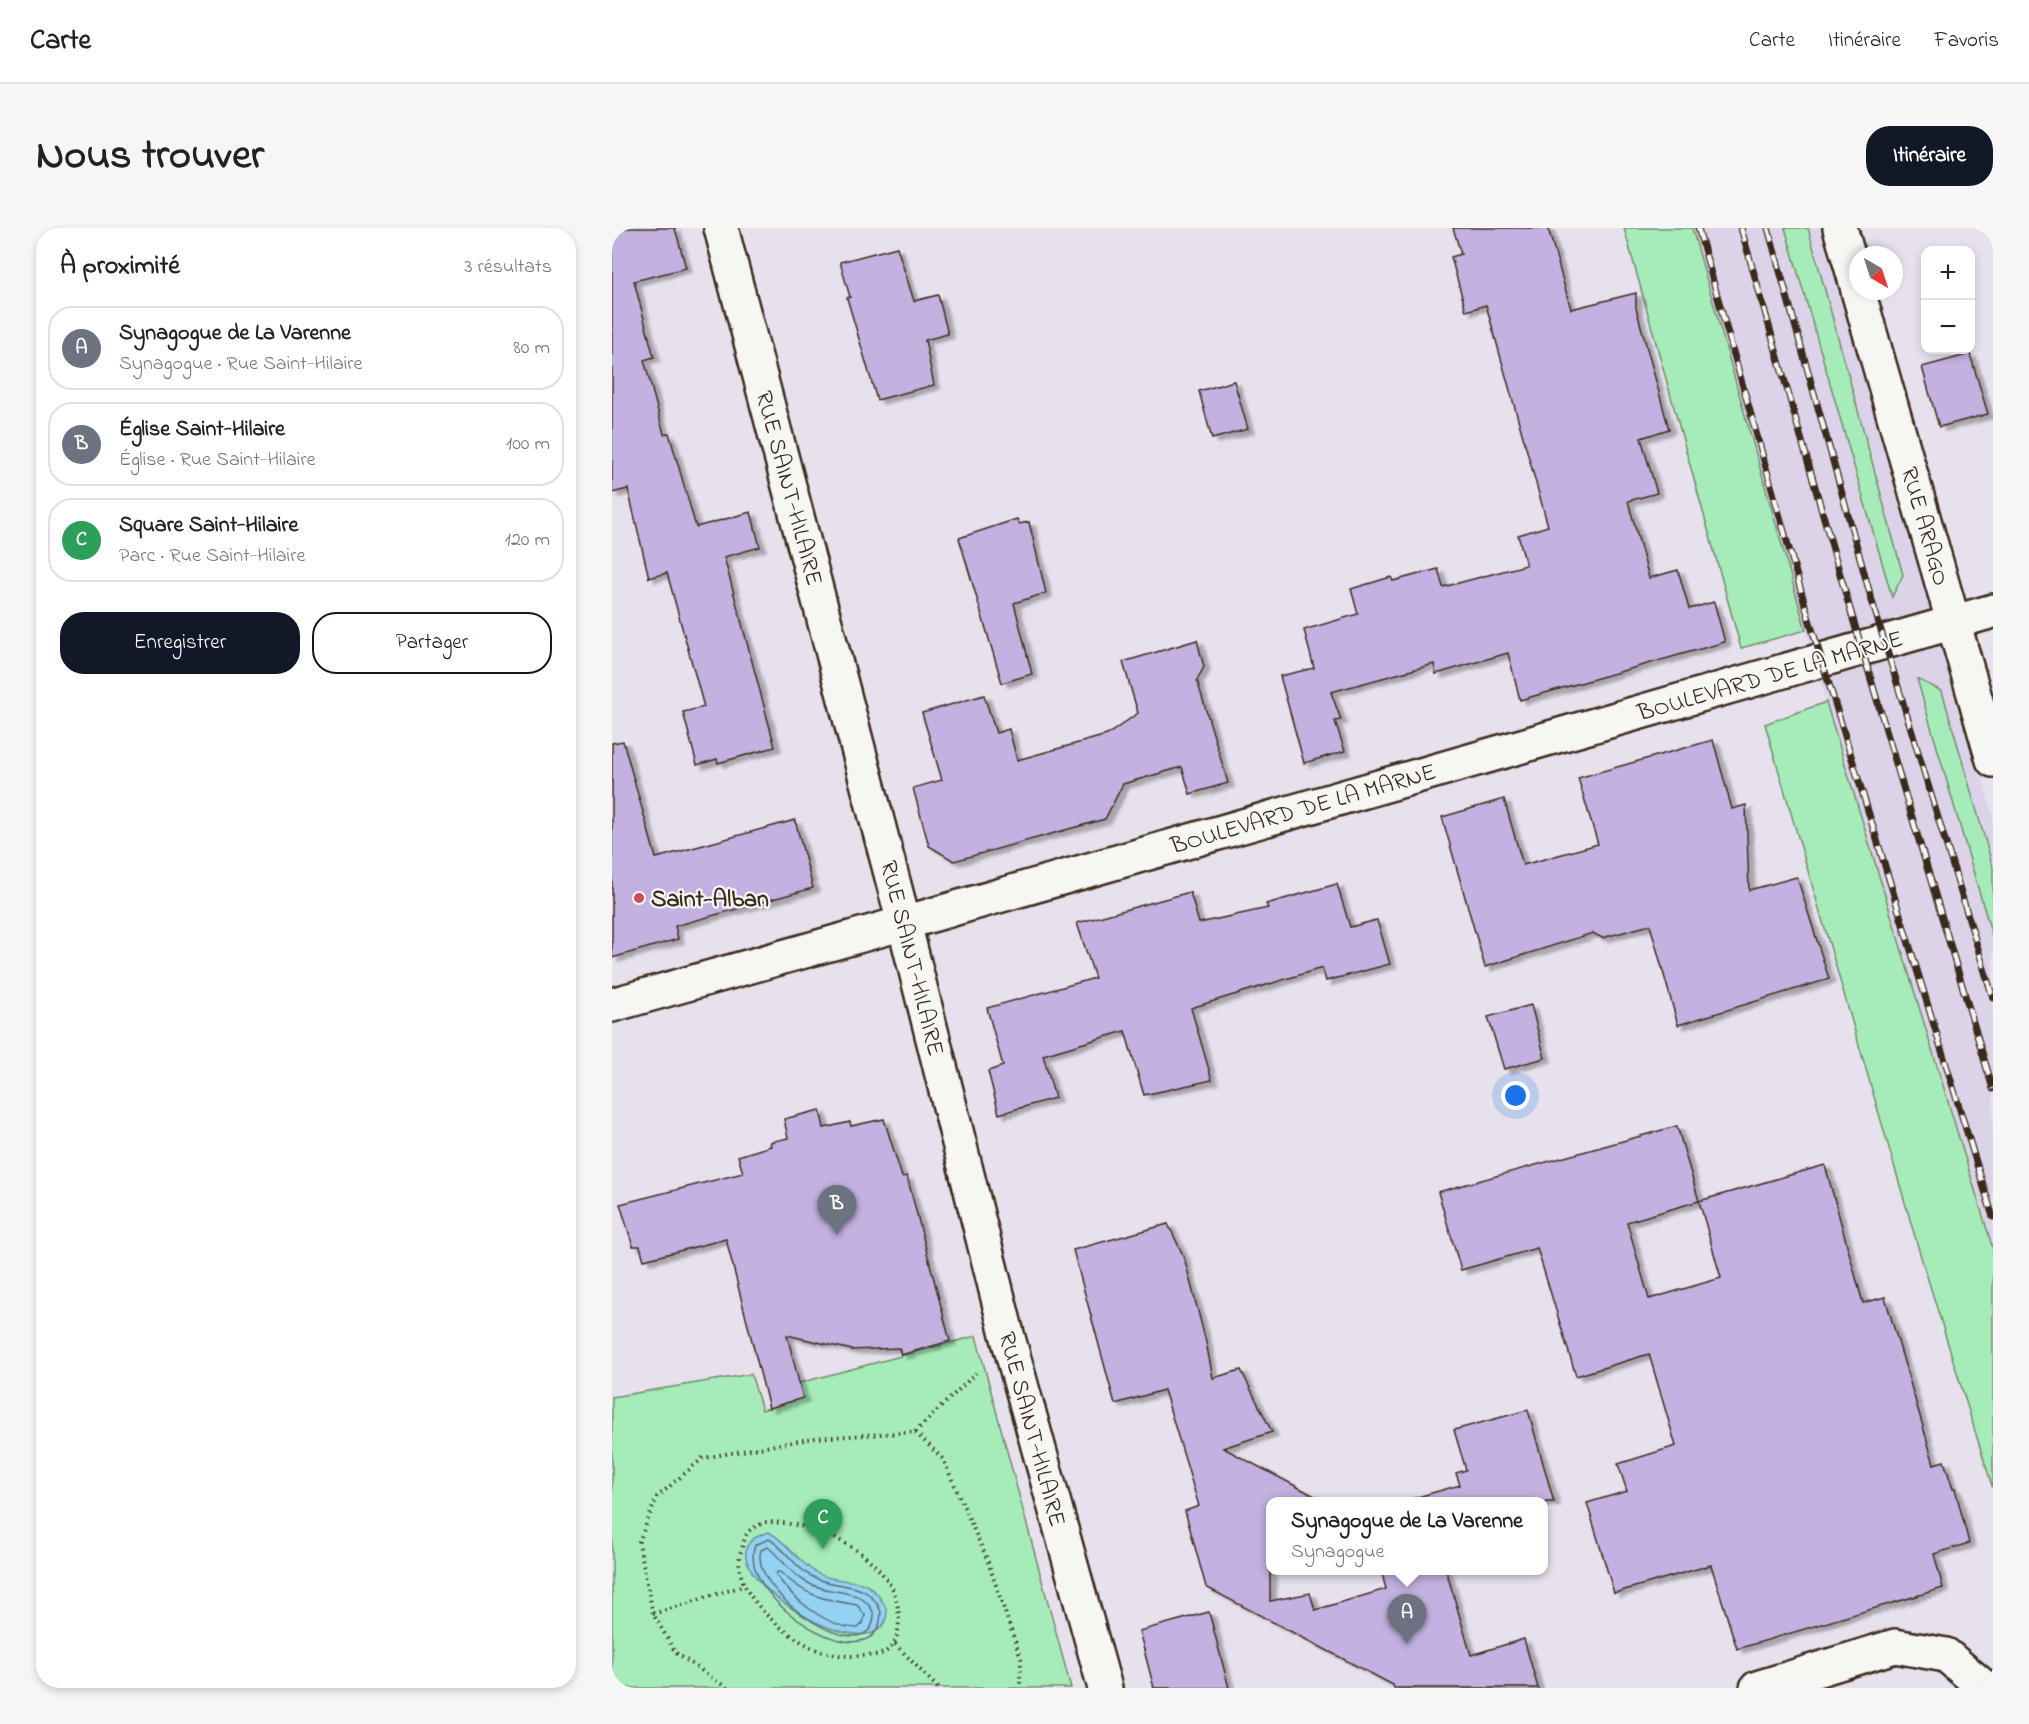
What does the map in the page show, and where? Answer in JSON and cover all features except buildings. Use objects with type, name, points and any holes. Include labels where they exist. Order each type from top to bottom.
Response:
[{"type":"street","name":"RUE SAINT-HILAIRE","points":[[720,228],[904,923],[1010,1346],[1105,1688]]},
{"type":"street","name":"RUE ARAGO","points":[[1840,228],[1849,259]]},
{"type":"street","name":"RUE ARAGO","points":[[1861,300],[1993,760]]},
{"type":"street","name":"BOULEVARD DE LA MARNE","points":[[612,1005],[1993,611]]},
{"type":"street","points":[[1757,1688],[1895,1646],[1946,1655],[1985,1688]]},
{"type":"path","points":[[727,1688],[676,1653],[653,1614],[639,1542],[657,1497],[703,1458],[815,1438],[915,1432],[949,1397],[1010,1346]]},
{"type":"path","points":[[915,1432],[943,1459],[987,1560],[1021,1659],[1020,1688]]},
{"type":"path","points":[[765,1522],[782,1522],[826,1533],[864,1555],[892,1589],[900,1628],[895,1644],[878,1655],[845,1657],[812,1648],[769,1617],[743,1586],[738,1560],[748,1532],[765,1522]]},
{"type":"path","points":[[653,1614],[743,1586]]},
{"type":"path","points":[[895,1644],[938,1688]]},
{"type":"shaded area","points":[[1693,228],[1823,228],[1993,816],[1993,1277],[1826,702]]},
{"type":"green space","points":[[1624,228],[1692,228],[1806,630],[1741,648]]},
{"type":"green space","points":[[1785,228],[1808,228],[1903,575],[1892,597]]},
{"type":"green space","points":[[1917,679],[1942,691],[1993,867],[1993,939]]},
{"type":"green space","points":[[1826,702],[1993,1249],[1993,1489],[1918,1247],[1765,724]]},
{"type":"green space","points":[[976,1336],[1071,1688],[612,1688],[612,1397],[751,1374],[762,1410],[803,1398],[799,1383]]},
{"type":"water","points":[[769,1532],[781,1540],[806,1565],[823,1576],[862,1583],[871,1588],[887,1610],[878,1630],[855,1634],[825,1626],[793,1609],[766,1588],[748,1565],[748,1545]]},
{"type":"railway","points":[[1698,228],[1809,619],[1993,1217]]},
{"type":"railway","points":[[1741,228],[1850,609],[1993,1089]]},
{"type":"railway","points":[[1768,228],[1872,601],[1993,998]]},
{"type":"place","name":"Saint-Alban","points":[[639,898]]},
{"type":"place","name":"Église Saint-Hilaire","points":[[837,1235]]},
{"type":"place","name":"Square Saint-Hilaire","points":[[823,1549]]},
{"type":"place","name":"Synagogue de La Varenne","points":[[1407,1644]]}]
